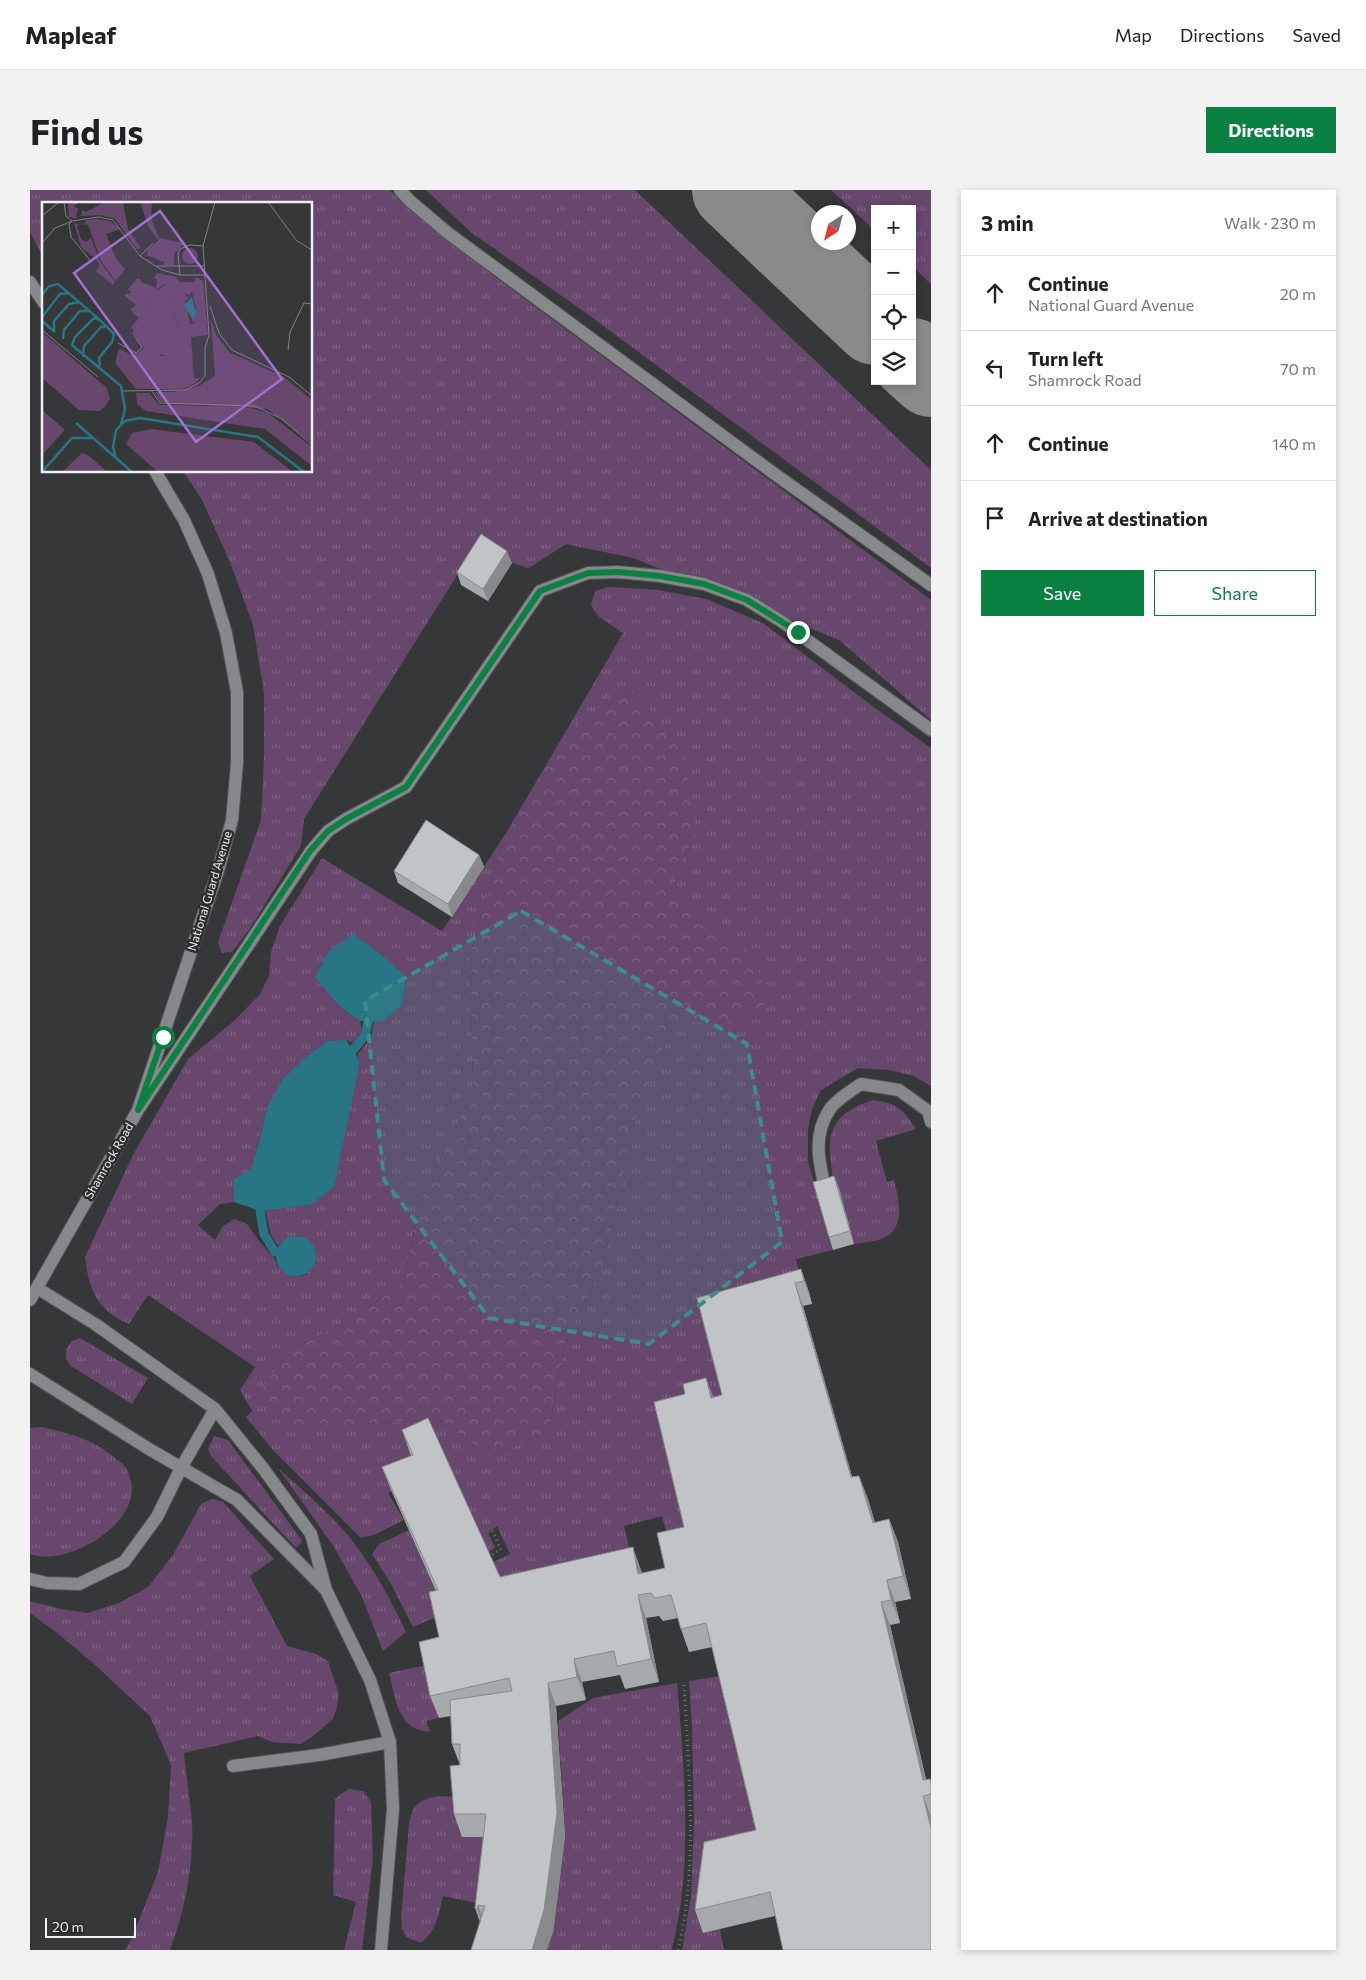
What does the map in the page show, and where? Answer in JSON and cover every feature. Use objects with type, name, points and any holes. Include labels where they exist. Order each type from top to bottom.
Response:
[{"type":"street","points":[[400,190],[409,200],[456,239],[776,475],[931,585]]},
{"type":"street","points":[[30,282],[42,300]]},
{"type":"street","name":"National Guard Avenue","points":[[138,1110],[218,871],[232,820],[237,763],[237,692],[226,633],[208,574],[184,520],[156,472]]},
{"type":"street","name":"Shamrock Road","points":[[30,1300],[138,1110],[310,851],[328,831],[346,819],[406,787],[540,591],[588,573],[618,572],[660,576],[704,584],[747,600],[781,621],[931,730]]},
{"type":"street","points":[[826,1192],[818,1160],[819,1133],[831,1108],[861,1084],[899,1090],[928,1111],[931,1122]]},
{"type":"street","points":[[37,1288],[95,1324],[215,1409],[262,1467],[311,1534],[326,1590],[370,1680],[390,1742],[392,1809],[381,1950]]},
{"type":"street","points":[[30,1374],[181,1468],[237,1500],[326,1590]]},
{"type":"street","points":[[30,1579],[47,1583],[79,1584],[124,1562],[157,1517],[181,1468],[215,1409]]},
{"type":"street","points":[[234,1766],[319,1755],[390,1742]]},
{"type":"path","points":[[488,1557],[501,1550],[492,1529]]},
{"type":"path","points":[[678,1950],[689,1873],[689,1811],[684,1682]]},
{"type":"highlighted area","points":[[521,911],[747,1044],[782,1242],[649,1344],[489,1318],[384,1180],[365,1001]]},
{"type":"green space","points":[[30,190],[390,190],[404,205],[490,273],[931,600],[931,720],[839,640],[633,558],[566,544],[529,568],[512,563],[478,542],[304,819],[301,846],[249,930],[232,952],[222,953],[218,942],[261,820],[264,759],[264,693],[253,625],[230,562],[202,500],[184,472],[312,472],[312,202],[42,202],[42,255],[30,232]]},
{"type":"green space","points":[[426,190],[635,190],[931,470],[931,568],[579,308],[472,233]]},
{"type":"green space","points":[[831,190],[931,190],[931,284],[916,270],[916,205],[871,205],[871,227],[856,213],[856,205],[847,205]]},
{"type":"green space","points":[[608,587],[659,590],[706,599],[763,623],[931,748],[931,1086],[914,1076],[889,1070],[858,1068],[821,1090],[812,1109],[808,1130],[808,1161],[833,1250],[796,1259],[803,1293],[730,1418],[692,1550],[673,1555],[662,1516],[624,1526],[635,1572],[508,1600],[491,1563],[510,1554],[497,1526],[488,1533],[495,1548],[487,1553],[421,1478],[388,1493],[404,1520],[374,1535],[361,1538],[273,1450],[246,1417],[252,1411],[240,1390],[255,1367],[148,1295],[129,1324],[118,1318],[102,1306],[96,1298],[89,1280],[85,1257],[133,1155],[188,1059],[235,1020],[260,994],[269,976],[271,952],[280,926],[322,858],[442,931],[506,833],[470,954],[473,1089],[419,1205],[403,1283],[350,1320],[292,1349],[362,1424],[439,1419],[492,1457],[549,1430],[565,1343],[603,1265],[639,1106],[676,1020],[726,1024],[697,914],[677,896],[676,870],[697,835],[635,690],[569,726],[623,633],[598,616],[591,605],[595,591]],"holes":[[[353,934],[383,956],[406,978],[402,1005],[382,1022],[374,1022],[371,1038],[357,1055],[360,1061],[310,1205],[265,1210],[271,1235],[278,1246],[282,1241],[300,1236],[312,1244],[315,1263],[311,1270],[302,1276],[293,1275],[277,1265],[275,1259],[247,1224],[234,1219],[222,1227],[215,1240],[198,1225],[220,1204],[234,1202],[234,1180],[251,1170],[261,1136],[266,1109],[346,1040],[354,1043],[362,1033],[360,1021],[339,1006]]]},
{"type":"green space","points":[[635,690],[684,755],[697,835],[676,870],[677,896],[754,956],[769,1003],[726,1024],[676,1020],[639,1106],[603,1265],[565,1343],[549,1430],[492,1457],[439,1419],[362,1424],[285,1423],[261,1389],[292,1349],[350,1320],[403,1283],[419,1205],[473,1089],[470,954],[506,833],[569,726]]},
{"type":"green space","points":[[873,1100],[888,1103],[899,1108],[916,1129],[876,1141],[887,1182],[894,1180],[899,1203],[899,1219],[892,1232],[882,1239],[854,1244],[839,1189],[835,1189],[830,1158],[831,1134],[836,1124],[844,1115],[856,1107]]},
{"type":"green space","points":[[80,1338],[148,1378],[132,1404],[71,1366],[66,1359],[66,1349],[72,1341]]},
{"type":"green space","points":[[41,1427],[89,1441],[107,1451],[127,1469],[132,1494],[126,1510],[115,1525],[100,1538],[82,1548],[46,1557],[30,1554],[30,1428]]},
{"type":"green space","points":[[214,1436],[228,1440],[301,1539],[302,1542],[297,1547],[211,1456],[208,1449]]},
{"type":"green space","points":[[278,1468],[342,1529],[367,1561],[385,1590],[406,1632],[383,1651],[362,1597],[334,1547]]},
{"type":"green space","points":[[212,1499],[223,1502],[274,1559],[250,1576],[287,1646],[316,1654],[328,1661],[339,1694],[337,1707],[333,1719],[301,1744],[272,1742],[258,1736],[184,1753],[192,1822],[192,1854],[180,1920],[170,1950],[125,1950],[132,1938],[158,1872],[168,1817],[171,1765],[150,1716],[93,1663],[30,1613],[30,1601],[61,1609],[88,1613],[119,1603],[148,1587],[173,1555],[201,1504]]},
{"type":"green space","points":[[409,1530],[446,1613],[413,1627],[391,1584],[372,1554],[379,1544]]},
{"type":"green space","points":[[427,1665],[439,1718],[426,1721],[430,1732],[411,1726],[404,1719],[396,1703],[389,1673]]},
{"type":"green space","points":[[721,1676],[764,1853],[720,1929],[724,1950],[682,1950],[691,1896],[694,1824],[689,1681]]},
{"type":"green space","points":[[677,1683],[683,1764],[685,1848],[681,1901],[672,1950],[547,1950],[553,1933],[565,1836],[558,1721],[593,1698]]},
{"type":"green space","points":[[348,1789],[363,1791],[371,1802],[373,1859],[362,1950],[344,1950],[356,1902],[333,1895],[335,1799]]},
{"type":"green space","points":[[440,1796],[459,1797],[494,1837],[486,1905],[443,1896],[433,1928],[421,1943],[406,1937],[402,1929],[401,1917],[409,1824],[418,1803]]},
{"type":"water","points":[[353,934],[383,956],[406,977],[402,1005],[382,1022],[360,1021],[339,1006],[315,977],[329,951]]},
{"type":"water","points":[[346,1040],[360,1061],[334,1187],[310,1205],[260,1211],[234,1202],[234,1179],[251,1169],[261,1136],[266,1109],[283,1079],[305,1058],[327,1041]]},
{"type":"water","points":[[300,1236],[307,1239],[313,1245],[316,1256],[315,1264],[307,1273],[300,1276],[292,1276],[285,1273],[277,1264],[276,1252],[279,1245],[288,1237]]},
{"type":"building","points":[[481,534],[507,551],[483,589],[457,572]]},
{"type":"building","points":[[426,820],[479,855],[448,904],[394,871]]},
{"type":"building","points":[[834,1176],[850,1231],[829,1237],[813,1182]]},
{"type":"building","points":[[801,1269],[804,1281],[795,1283],[851,1477],[859,1476],[873,1523],[889,1519],[903,1576],[887,1580],[891,1600],[881,1602],[923,1780],[930,1779],[931,1783],[931,1794],[923,1796],[931,1828],[931,1950],[783,1950],[770,1892],[695,1910],[704,1842],[756,1830],[706,1623],[681,1629],[671,1595],[654,1598],[651,1593],[638,1595],[651,1659],[617,1666],[614,1651],[574,1659],[577,1677],[548,1683],[557,1813],[544,1910],[532,1950],[471,1950],[485,1906],[478,1905],[477,1909],[475,1908],[486,1814],[454,1814],[450,1766],[460,1765],[460,1744],[452,1744],[450,1700],[512,1691],[509,1678],[430,1696],[419,1642],[439,1637],[429,1592],[438,1590],[382,1467],[413,1455],[402,1430],[428,1418],[500,1577],[633,1547],[638,1574],[665,1568],[657,1533],[684,1527],[654,1402],[685,1394],[683,1384],[706,1378],[711,1398],[722,1395],[697,1298]]},
{"type":"waterway","points":[[353,1050],[365,1036],[368,1021]]},
{"type":"waterway","points":[[260,1211],[264,1234],[275,1252]]},
{"type":"taxiway","points":[[733,190],[871,320]]},
{"type":"taxiway","points":[[916,363],[931,376]]},
{"type":"route","points":[[163,1037],[138,1110],[310,851],[328,831],[368,806],[406,787],[540,591],[588,573],[618,572],[660,576],[704,584],[747,600],[798,632]]}]
